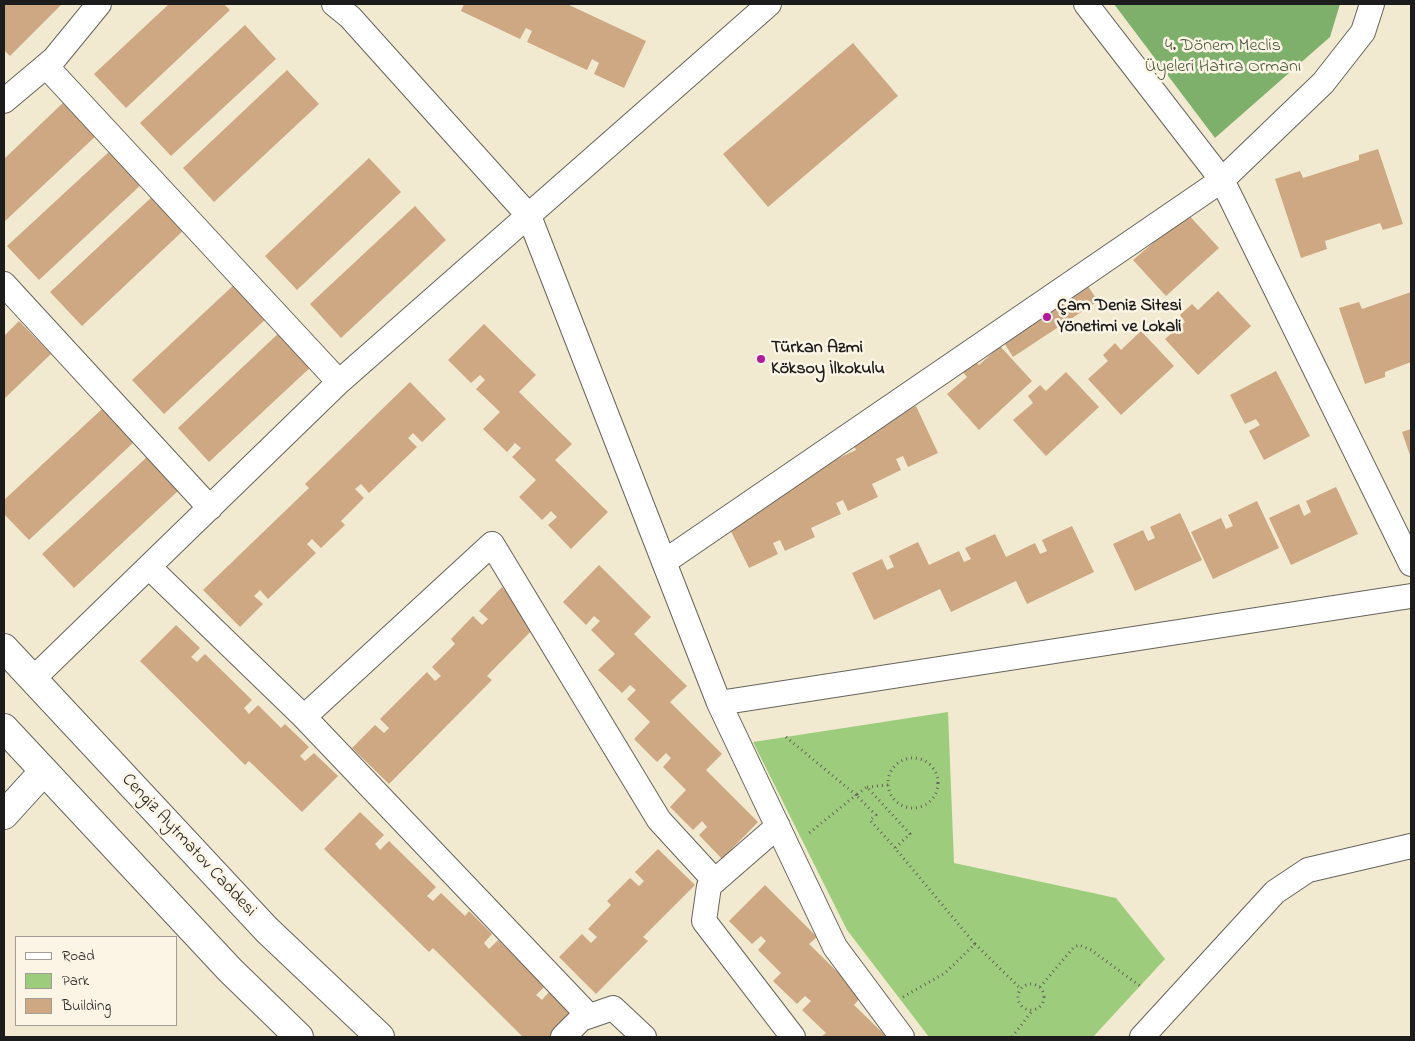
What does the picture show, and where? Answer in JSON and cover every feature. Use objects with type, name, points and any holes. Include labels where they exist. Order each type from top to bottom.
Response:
[{"type":"main road","name":"Cengiz Aytmatov Caddesi","points":[[4,648],[267,930],[380,1037]]},
{"type":"main road","points":[[4,728],[230,970],[299,1037]]},
{"type":"main road","points":[[4,815],[44,771]]},
{"type":"street","points":[[7,93],[54,59],[100,4]]},
{"type":"street","points":[[334,4],[350,17],[528,216],[719,703],[835,947],[902,1037]]},
{"type":"street","points":[[34,679],[339,382],[769,4]]},
{"type":"street","points":[[1086,4],[1222,180],[1411,564]]},
{"type":"street","points":[[664,562],[1222,180],[1323,83],[1363,32],[1372,4]]},
{"type":"street","points":[[46,66],[339,382]]},
{"type":"street","points":[[4,284],[210,508]]},
{"type":"street","points":[[304,717],[492,544],[659,820],[715,880]]},
{"type":"street","points":[[150,568],[304,717],[589,1016]]},
{"type":"street","points":[[719,703],[1411,596]]},
{"type":"street","points":[[778,826],[709,886],[704,921],[793,1037]]},
{"type":"street","points":[[1142,1037],[1275,892],[1308,870],[1411,846]]},
{"type":"street","points":[[563,1037],[581,1019],[613,1008],[644,1037]]},
{"type":"path","points":[[786,737],[856,794],[876,815],[870,820],[975,944],[1021,989]]},
{"type":"path","points":[[907,759],[924,761],[931,766],[938,781],[935,797],[929,803],[915,808],[900,804],[890,792],[888,785],[893,768],[907,759]]},
{"type":"path","points":[[802,840],[856,794],[867,787],[888,785]]},
{"type":"path","points":[[867,787],[910,834],[895,848]]},
{"type":"path","points":[[900,999],[945,973],[975,944]]},
{"type":"path","points":[[1040,987],[1074,947],[1079,945],[1091,950],[1140,986]]},
{"type":"path","points":[[1012,1037],[1033,1010],[1043,1003],[1044,995],[1040,987],[1028,984],[1021,989],[1018,997],[1021,1005],[1033,1010]]},
{"type":"green space","name":"4. Dönem Meclis Üyeleri Hatıra Ormanı","points":[[1114,4],[1340,4],[1330,37],[1215,138]]},
{"type":"green space","points":[[948,712],[954,863],[1116,898],[1165,959],[1093,1037],[929,1037],[847,930],[753,742]]},
{"type":"building","points":[[4,4],[62,4],[10,56],[4,50]]},
{"type":"building","points":[[169,4],[224,4],[230,10],[126,108],[94,74]]},
{"type":"building","points":[[464,4],[567,4],[646,41],[624,88],[594,74],[599,63],[592,59],[587,70],[527,42],[532,31],[526,28],[520,39],[461,11]]},
{"type":"building","points":[[245,25],[276,59],[171,156],[140,123]]},
{"type":"building","points":[[853,43],[898,96],[768,207],[723,154]]},
{"type":"building","points":[[287,70],[319,104],[214,202],[183,168]]},
{"type":"building","points":[[66,100],[98,134],[4,222],[4,159]]},
{"type":"building","points":[[112,149],[144,182],[39,280],[7,246]]},
{"type":"building","points":[[1378,149],[1403,224],[1383,230],[1380,223],[1325,241],[1327,249],[1301,258],[1275,179],[1300,171],[1303,178],[1359,160],[1359,155]]},
{"type":"building","points":[[369,158],[401,192],[297,290],[265,256]]},
{"type":"building","points":[[155,194],[186,228],[82,326],[50,292]]},
{"type":"building","points":[[415,206],[446,240],[341,338],[310,304]]},
{"type":"building","points":[[1186,212],[1219,248],[1166,296],[1133,260],[1153,243],[1148,236]]},
{"type":"building","name":"Çam Deniz Sitesi Yönetimi ve Lokali","points":[[1081,276],[1098,301],[1013,357],[998,333]]},
{"type":"building","points":[[237,282],[269,316],[164,414],[132,380]]},
{"type":"building","points":[[1218,291],[1251,326],[1198,375],[1165,339],[1185,322],[1180,315],[1192,304],[1198,310]]},
{"type":"building","points":[[1411,292],[1411,362],[1385,372],[1385,377],[1365,384],[1339,308],[1359,302],[1362,309]]},
{"type":"building","points":[[19,321],[51,354],[4,399],[4,336]]},
{"type":"building","points":[[484,324],[536,375],[519,392],[572,444],[555,460],[608,512],[571,549],[548,525],[557,517],[551,511],[542,520],[519,497],[536,480],[512,457],[521,448],[515,443],[507,452],[483,429],[500,412],[476,389],[485,380],[480,375],[471,383],[448,360]]},
{"type":"building","points":[[282,330],[314,364],[209,462],[178,428]]},
{"type":"building","points":[[1141,331],[1174,366],[1121,415],[1088,379],[1108,361],[1103,355],[1115,343],[1121,350]]},
{"type":"building","points":[[1000,346],[1032,381],[979,430],[947,394],[967,377],[961,370],[973,359],[979,365]]},
{"type":"building","points":[[1276,371],[1310,436],[1264,460],[1249,431],[1260,425],[1256,419],[1245,424],[1230,395]]},
{"type":"building","points":[[1066,372],[1099,407],[1046,456],[1013,420],[1033,403],[1028,396],[1040,385],[1046,391]]},
{"type":"building","points":[[410,382],[446,419],[422,442],[413,433],[408,438],[417,447],[369,493],[361,484],[355,489],[364,498],[341,521],[345,525],[321,548],[312,539],[307,544],[316,553],[268,599],[260,590],[254,596],[263,604],[240,627],[203,590],[309,488],[305,484]]},
{"type":"building","points":[[916,406],[938,453],[908,467],[903,456],[896,459],[901,470],[872,484],[878,497],[848,511],[843,500],[836,503],[841,514],[811,528],[815,537],[785,551],[780,540],[773,543],[778,554],[749,568],[726,521],[793,490],[789,481],[856,450],[849,437]]},
{"type":"building","points":[[102,409],[134,442],[29,540],[4,514],[4,500]]},
{"type":"building","points":[[1411,429],[1411,458],[1402,432]]},
{"type":"building","points":[[147,457],[179,490],[74,588],[42,554]]},
{"type":"building","points":[[1336,487],[1358,534],[1291,565],[1269,518],[1299,504],[1304,516],[1311,512],[1306,501]]},
{"type":"building","points":[[1257,501],[1279,548],[1213,579],[1191,532],[1221,518],[1226,529],[1233,526],[1228,515]]},
{"type":"building","points":[[1180,513],[1202,560],[1135,591],[1113,544],[1143,530],[1148,541],[1155,538],[1150,527]]},
{"type":"building","points":[[1072,526],[1094,572],[1027,604],[1016,581],[951,612],[940,589],[874,620],[852,573],[882,559],[887,570],[894,567],[889,556],[918,542],[929,565],[959,551],[964,562],[971,559],[965,548],[995,534],[1006,557],[1035,543],[1040,554],[1047,551],[1042,540]]},
{"type":"building","points":[[599,565],[651,617],[634,634],[687,686],[670,702],[722,754],[706,770],[758,822],[722,859],[699,835],[707,827],[702,821],[693,830],[670,807],[686,790],[663,767],[671,758],[666,753],[657,762],[634,739],[650,722],[627,699],[636,690],[630,685],[622,693],[598,670],[615,654],[591,630],[600,621],[594,616],[586,625],[563,602]]},
{"type":"building","points":[[502,587],[539,623],[487,676],[492,680],[389,784],[352,748],[375,725],[384,733],[389,728],[380,719],[427,672],[435,681],[441,676],[432,667],[455,644],[451,639],[473,616],[482,625],[488,619],[479,611]]},
{"type":"building","points":[[176,625],[200,648],[191,657],[197,662],[205,654],[252,700],[244,708],[249,714],[258,705],[281,728],[285,724],[309,747],[300,756],[305,761],[314,753],[338,776],[302,812],[249,761],[245,765],[140,661]]},
{"type":"building","points":[[360,812],[384,835],[375,844],[380,850],[389,841],[436,887],[427,896],[433,901],[441,893],[465,916],[469,911],[492,934],[484,943],[489,949],[498,940],[545,986],[536,995],[542,1000],[550,991],[574,1015],[552,1037],[523,1037],[433,948],[429,952],[324,849]]},
{"type":"building","points":[[658,849],[695,885],[643,937],[648,941],[596,994],[559,957],[582,934],[591,943],[597,937],[588,929],[611,905],[607,901],[630,878],[639,886],[644,881],[635,872]]},
{"type":"building","points":[[765,885],[817,937],[809,944],[862,996],[854,1005],[887,1037],[821,1037],[826,1033],[802,1010],[811,1001],[805,996],[797,1004],[773,981],[781,973],[758,950],[766,941],[761,936],[752,944],[729,921]]},
{"type":"place","name":"Çam Deniz Sitesi Yönetimi ve Lokali","points":[[1047,317]]},
{"type":"place","name":"Türkan Azmi Köksoy İlkokulu","points":[[761,359]]}]
